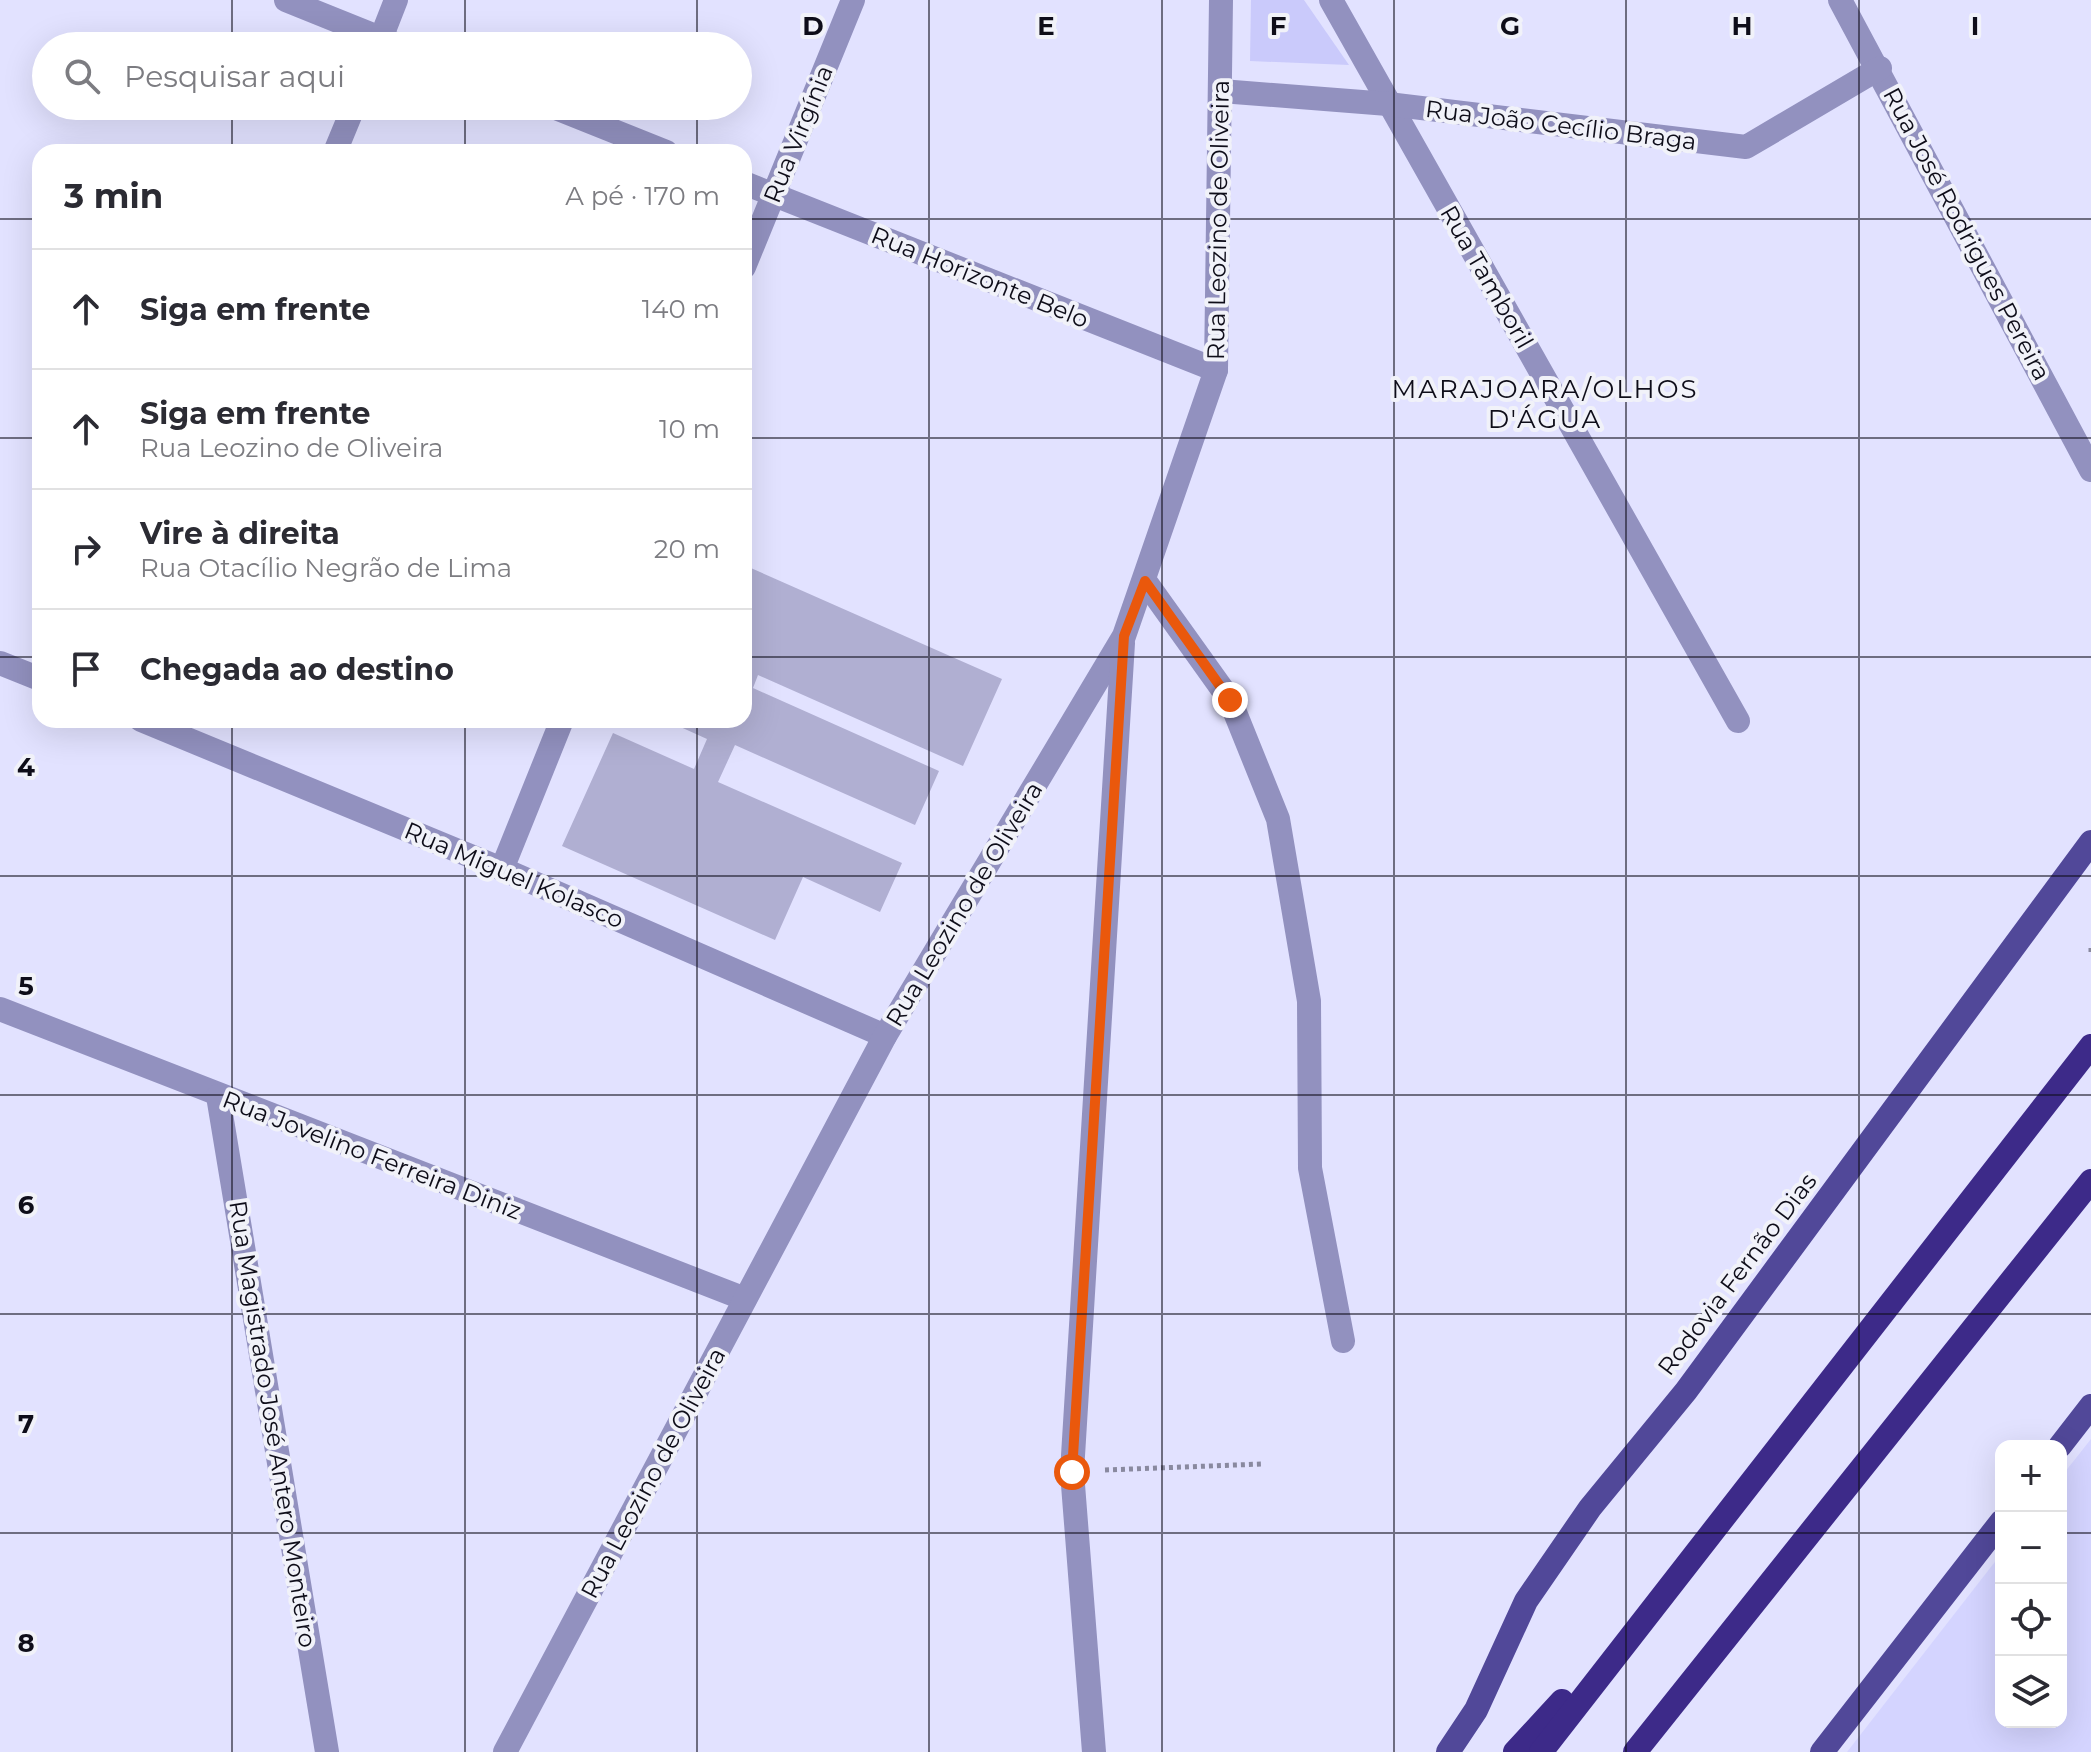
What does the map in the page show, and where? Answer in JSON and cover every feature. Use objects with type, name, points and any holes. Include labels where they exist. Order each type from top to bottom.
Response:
[{"type":"highway","points":[[1541,1752],[2091,1046]]},
{"type":"highway","points":[[1635,1752],[2091,1181]]},
{"type":"highway","points":[[1515,1752],[1657,1600]]},
{"type":"main road","name":"Rodovia Fernão Dias","points":[[1448,1752],[1476,1710],[1526,1601],[1590,1508],[1686,1391],[2091,842]]},
{"type":"main road","points":[[2065,1440],[2091,1406]]},
{"type":"main road","points":[[1822,1752],[1995,1530]]},
{"type":"street","points":[[286,0],[361,32]]},
{"type":"street","points":[[389,32],[396,0]]},
{"type":"street","name":"Rua Virgínia","points":[[752,247],[853,0]]},
{"type":"street","name":"Rua Leozino de Oliveira","points":[[505,1752],[885,1036],[1124,636],[1216,370],[1221,0]]},
{"type":"street","name":"Rua Tamboril","points":[[1331,0],[1738,721]]},
{"type":"street","name":"Rua José Rodrigues Pereira","points":[[1840,0],[1880,68],[2091,470]]},
{"type":"street","name":"Rua João Cecílio Braga","points":[[1221,91],[1388,104],[1746,147],[1880,68]]},
{"type":"street","points":[[338,144],[348,120]]},
{"type":"street","points":[[586,120],[646,144]]},
{"type":"street","name":"Rua Horizonte Belo","points":[[752,186],[1216,370]]},
{"type":"street","points":[[1145,581],[1230,700],[1278,819],[1309,1001],[1310,1168],[1343,1341]]},
{"type":"street","points":[[1094,1752],[1072,1472],[1124,636]]},
{"type":"street","points":[[0,663],[32,676]]},
{"type":"street","name":"Rua Miguel Kolasco","points":[[160,728],[502,869],[885,1036]]},
{"type":"street","points":[[502,869],[559,728]]},
{"type":"street","name":"Rua Jovelino Ferreira Diniz","points":[[0,1009],[745,1299]]},
{"type":"street","name":"Rua Magistrado José Antero Monteiro","points":[[218,1096],[327,1752]]},
{"type":"path","points":[[1072,1472],[1262,1464]]},
{"type":"shaded area","points":[[1251,0],[1304,0],[1349,65],[1250,61]]},
{"type":"shaded area","points":[[2091,1439],[2091,1752],[1847,1752],[1995,1562],[1995,1728],[2067,1728],[2067,1469]]},
{"type":"building","points":[[752,569],[1002,679],[963,766],[758,675],[753,688],[939,771],[915,825],[735,745],[718,782],[902,863],[880,912],[803,877],[775,940],[562,846],[613,733],[694,769],[707,739],[683,728],[752,728]]},
{"type":"district","name":"MARAJOARA/OLHOS D'ÁGUA","points":[[1545,404]]},
{"type":"route","points":[[1072,1472],[1124,636],[1145,581],[1230,700]]}]
